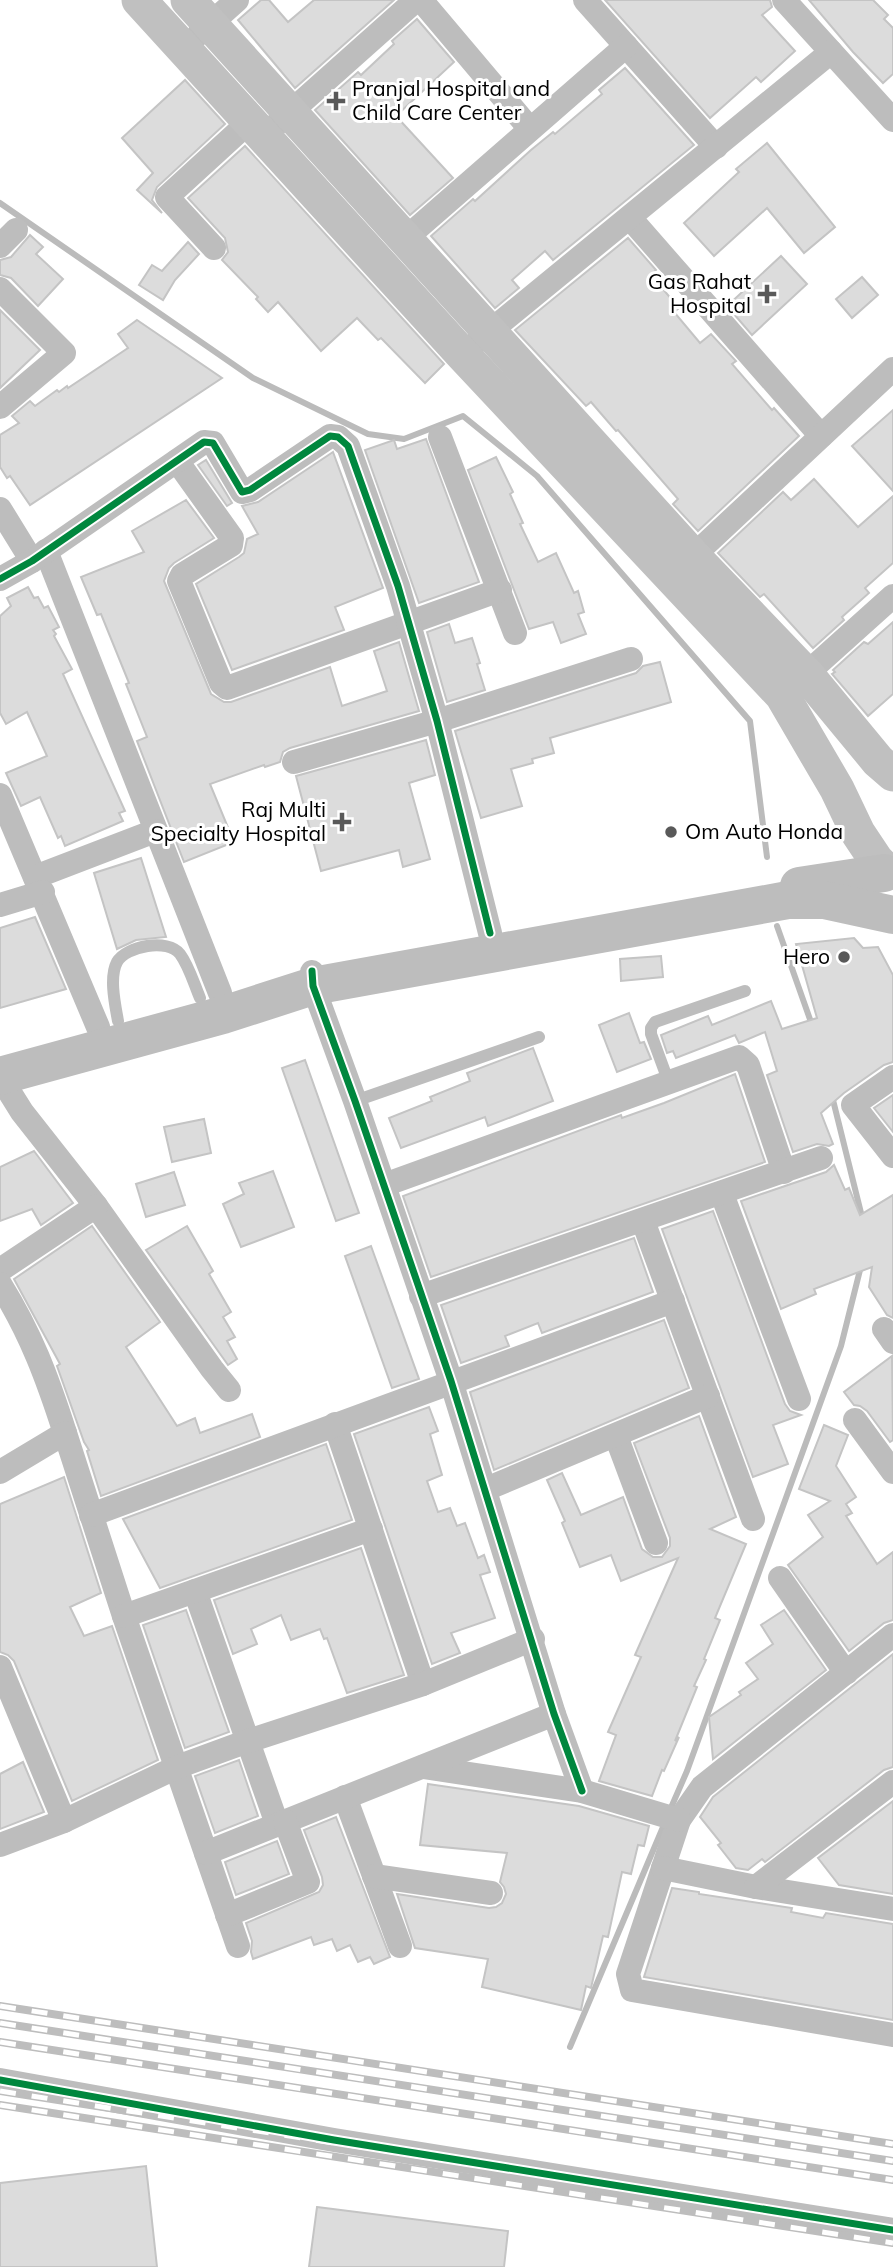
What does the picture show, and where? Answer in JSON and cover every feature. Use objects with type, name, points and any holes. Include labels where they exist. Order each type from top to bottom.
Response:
[{"type":"main road","points":[[139,0],[462,354],[795,685],[893,774]]},
{"type":"main road","points":[[199,12],[694,556],[795,685],[858,833],[876,860],[888,865]]},
{"type":"main road","points":[[888,865],[885,895],[893,915]]},
{"type":"main road","points":[[0,1077],[223,1015],[313,978],[490,933],[888,865]]},
{"type":"main road","points":[[0,1056],[210,996],[788,900],[824,900],[893,915]]},
{"type":"street","points":[[183,48],[199,12],[237,0]]},
{"type":"street","points":[[214,248],[167,197],[257,129],[291,111],[418,0],[530,129]]},
{"type":"street","points":[[585,0],[716,147]]},
{"type":"street","points":[[784,0],[831,52],[888,106]]},
{"type":"street","points":[[406,238],[625,46]]},
{"type":"street","points":[[462,354],[831,52]]},
{"type":"street","points":[[630,218],[821,436]]},
{"type":"street","points":[[0,289],[64,352],[0,407]]},
{"type":"street","points":[[694,556],[893,369]]},
{"type":"street","points":[[0,579],[39,556],[204,442],[213,443],[243,492],[250,490],[330,436],[338,437],[348,446],[398,586],[437,722],[490,933]]},
{"type":"street","points":[[440,438],[515,633]]},
{"type":"street","points":[[177,461],[232,538],[231,545],[179,578],[227,688],[500,590]]},
{"type":"street","points":[[0,509],[39,556],[155,831],[210,996]]},
{"type":"street","points":[[795,685],[893,596]]},
{"type":"street","points":[[294,762],[437,722],[631,659]]},
{"type":"street","points":[[0,795],[39,884],[108,1024]]},
{"type":"street","points":[[0,905],[39,884],[155,831]]},
{"type":"street","points":[[313,978],[452,1381],[554,1714],[582,1791]]},
{"type":"street","points":[[384,1185],[739,1057],[745,1060],[784,1172]]},
{"type":"street","points":[[0,1077],[22,1112],[96,1206],[229,1390]]},
{"type":"street","points":[[893,1077],[853,1105],[893,1156]]},
{"type":"street","points":[[421,1296],[821,1158]]},
{"type":"street","points":[[722,1194],[799,1399]]},
{"type":"street","points":[[0,1270],[96,1206]]},
{"type":"street","points":[[643,1221],[753,1519]]},
{"type":"street","points":[[0,1284],[28,1333],[44,1371],[124,1616],[238,1946]]},
{"type":"street","points":[[91,1514],[673,1301]]},
{"type":"street","points":[[486,1489],[708,1396]]},
{"type":"street","points":[[855,1420],[893,1472]]},
{"type":"street","points":[[335,1424],[423,1684]]},
{"type":"street","points":[[0,1472],[65,1433]]},
{"type":"street","points":[[616,1436],[656,1544]]},
{"type":"street","points":[[124,1616],[371,1529]]},
{"type":"street","points":[[780,1578],[846,1673]]},
{"type":"street","points":[[195,1591],[248,1741],[308,1882],[227,1915]]},
{"type":"street","points":[[893,1635],[702,1787],[669,1817],[663,1868],[628,1974],[632,1990],[893,2035]]},
{"type":"street","points":[[0,1845],[64,1821],[177,1767],[423,1684],[533,1639]]},
{"type":"street","points":[[0,1667],[64,1821]]},
{"type":"street","points":[[206,1853],[554,1714]]},
{"type":"street","points":[[422,1767],[582,1791],[669,1817]]},
{"type":"street","points":[[756,1887],[893,1782]]},
{"type":"street","points":[[345,1797],[400,1946]]},
{"type":"street","points":[[663,1868],[756,1887],[893,1909]]},
{"type":"street","points":[[374,1876],[491,1893]]},
{"type":"street","points":[[0,2080],[334,2140],[893,2231]]},
{"type":"lane","points":[[108,1024],[114,998],[116,963],[125,953],[158,944],[178,952],[210,996]]},
{"type":"lane","points":[[669,1083],[651,1034],[655,1022],[745,990]]},
{"type":"lane","points":[[355,1101],[539,1037]]},
{"type":"building","points":[[261,0],[269,0],[288,22],[314,0],[394,0],[295,88],[238,20]]},
{"type":"building","points":[[605,0],[770,0],[772,7],[762,15],[795,51],[761,82],[756,77],[710,118]]},
{"type":"building","points":[[809,0],[873,0],[888,15],[884,19],[893,28],[893,74],[883,83]]},
{"type":"building","points":[[417,19],[454,62],[396,116],[453,178],[410,215],[315,110],[358,72],[361,75],[394,44],[392,41]]},
{"type":"building","points":[[625,68],[694,145],[553,260],[545,251],[512,280],[519,288],[495,308],[431,236],[473,199],[475,201],[531,150],[553,132],[555,134],[602,94],[599,90]]},
{"type":"building","points":[[185,80],[225,124],[157,187],[152,200],[162,213],[137,190],[153,173],[122,138]]},
{"type":"building","points":[[767,143],[835,227],[804,253],[767,208],[714,256],[684,223],[739,172],[736,169]]},
{"type":"building","points":[[245,146],[444,364],[425,383],[381,338],[378,340],[357,318],[321,351],[278,302],[268,312],[256,299],[258,297],[222,260],[228,252],[225,238],[188,198]]},
{"type":"building","points":[[30,235],[43,247],[36,254],[63,279],[38,306],[11,278],[0,275],[0,260],[11,257]]},
{"type":"building","points":[[628,238],[656,270],[651,275],[679,308],[674,312],[700,343],[711,334],[736,361],[732,364],[799,436],[698,531],[673,504],[678,499],[618,430],[616,431],[591,402],[586,406],[515,330]]},
{"type":"building","points":[[188,242],[199,254],[175,280],[163,300],[139,285],[152,265],[162,271]]},
{"type":"building","points":[[781,256],[807,284],[752,335],[727,306]]},
{"type":"building","points":[[862,277],[878,295],[852,318],[836,299]]},
{"type":"building","points":[[0,310],[40,350],[0,388]]},
{"type":"building","points":[[137,320],[222,378],[30,505],[10,476],[7,478],[0,467],[0,435],[19,423],[12,416],[30,401],[35,406],[57,390],[59,392],[67,386],[68,388],[128,348],[118,334]]},
{"type":"building","points":[[893,410],[893,491],[852,446]]},
{"type":"building","points":[[426,439],[479,582],[419,603],[365,450],[394,440],[397,449]]},
{"type":"building","points":[[333,452],[383,588],[335,607],[344,630],[232,670],[196,584],[244,553],[247,539],[258,534],[242,506],[258,502]]},
{"type":"building","points":[[496,457],[513,492],[510,494],[523,523],[520,524],[538,562],[556,553],[574,593],[578,591],[584,612],[578,614],[586,634],[561,643],[553,622],[529,629],[468,470]]},
{"type":"building","points":[[206,460],[232,503],[227,506],[198,465]]},
{"type":"building","points":[[814,479],[858,527],[893,496],[893,563],[865,588],[869,593],[842,617],[844,620],[813,648],[764,594],[760,597],[718,553],[783,492],[791,500]]},
{"type":"building","points":[[186,500],[214,538],[174,563],[164,581],[211,694],[224,702],[231,702],[330,667],[342,706],[387,691],[374,651],[399,642],[419,711],[290,748],[283,752],[280,762],[210,784],[234,842],[184,862],[137,741],[147,737],[126,684],[129,683],[101,614],[97,615],[81,577],[144,552],[132,531]]},
{"type":"building","points":[[28,587],[44,608],[48,606],[59,627],[53,630],[56,634],[54,636],[72,669],[63,674],[125,811],[119,813],[123,821],[65,846],[61,836],[58,838],[40,797],[21,806],[6,773],[47,756],[27,712],[6,724],[0,713],[0,616],[11,606],[7,598]]},
{"type":"building","points":[[893,622],[893,694],[868,716],[832,674],[835,672],[833,670],[864,642],[868,644]]},
{"type":"building","points":[[449,624],[455,643],[472,638],[485,690],[447,702],[427,632]]},
{"type":"building","points":[[660,662],[671,702],[550,738],[554,753],[511,769],[522,806],[481,818],[455,731],[636,673],[643,666]]},
{"type":"building","points":[[426,740],[435,775],[409,783],[430,859],[403,867],[399,850],[321,871],[296,776]]},
{"type":"building","points":[[141,858],[166,937],[136,940],[117,949],[94,873]]},
{"type":"building","points":[[35,917],[66,989],[0,1008],[0,928]]},
{"type":"building","points":[[854,938],[863,948],[878,947],[893,975],[893,1062],[884,1065],[844,1093],[821,1113],[833,1144],[817,1144],[793,1152],[767,1075],[777,1071],[765,1032],[739,1043],[735,1035],[676,1058],[673,1051],[667,1053],[661,1035],[708,1016],[712,1025],[771,1001],[782,1029],[817,1018],[796,944]]},
{"type":"building","points":[[661,956],[663,977],[621,981],[620,959]]},
{"type":"building","points":[[629,1013],[640,1043],[644,1042],[651,1059],[617,1072],[599,1025]]},
{"type":"building","points":[[533,1048],[553,1101],[488,1126],[485,1117],[401,1148],[389,1118],[432,1101],[430,1097],[470,1081],[467,1073]]},
{"type":"building","points":[[305,1060],[359,1213],[336,1221],[282,1068]]},
{"type":"building","points":[[735,1074],[765,1162],[431,1277],[403,1196],[621,1115],[622,1118],[664,1103]]},
{"type":"building","points":[[893,1095],[893,1132],[874,1108]]},
{"type":"building","points":[[204,1119],[211,1153],[172,1162],[164,1127]]},
{"type":"building","points":[[34,1151],[73,1203],[41,1225],[32,1209],[0,1221],[0,1167]]},
{"type":"building","points":[[834,1165],[845,1190],[849,1188],[860,1215],[893,1195],[893,1318],[887,1315],[869,1287],[872,1267],[814,1289],[816,1294],[781,1309],[741,1201],[826,1172]]},
{"type":"building","points":[[273,1171],[294,1227],[241,1247],[223,1204],[244,1194],[239,1183]]},
{"type":"building","points":[[174,1172],[185,1205],[146,1217],[136,1184]]},
{"type":"building","points":[[713,1211],[785,1404],[790,1411],[801,1415],[773,1425],[788,1464],[753,1477],[662,1229]]},
{"type":"building","points":[[92,1226],[160,1322],[126,1347],[177,1426],[195,1418],[200,1433],[252,1414],[260,1437],[101,1496],[87,1451],[89,1450],[57,1366],[60,1364],[14,1279]]},
{"type":"building","points":[[187,1226],[213,1271],[209,1274],[231,1312],[223,1317],[235,1337],[227,1341],[237,1359],[228,1365],[146,1250]]},
{"type":"building","points":[[634,1238],[653,1292],[542,1333],[538,1323],[505,1336],[509,1346],[461,1363],[441,1305]]},
{"type":"building","points":[[371,1246],[419,1379],[392,1388],[345,1256]]},
{"type":"building","points":[[664,1320],[689,1388],[494,1470],[470,1392]]},
{"type":"building","points":[[892,1356],[893,1440],[890,1442],[867,1411],[854,1405],[844,1392]]},
{"type":"building","points":[[429,1407],[438,1431],[430,1434],[442,1475],[427,1481],[438,1512],[450,1508],[457,1526],[465,1523],[478,1558],[484,1555],[490,1572],[480,1575],[495,1618],[451,1633],[460,1653],[432,1664],[354,1434]]},
{"type":"building","points":[[699,1416],[736,1517],[710,1529],[746,1544],[715,1618],[720,1620],[675,1741],[679,1737],[652,1796],[599,1781],[616,1735],[608,1732],[641,1657],[635,1655],[678,1558],[621,1581],[611,1555],[580,1567],[562,1523],[565,1521],[547,1480],[562,1473],[581,1515],[623,1497],[642,1549],[653,1557],[662,1557],[670,1546],[670,1538],[634,1443]]},
{"type":"building","points":[[824,1425],[848,1435],[836,1466],[856,1497],[846,1504],[852,1513],[846,1516],[877,1564],[893,1552],[893,1620],[884,1623],[849,1651],[788,1565],[823,1537],[808,1515],[830,1501],[799,1489]]},
{"type":"building","points":[[326,1444],[352,1520],[160,1588],[123,1519]]},
{"type":"building","points":[[64,1477],[101,1593],[70,1607],[84,1636],[112,1626],[158,1760],[72,1801],[14,1661],[0,1652],[0,1504]]},
{"type":"building","points":[[361,1548],[404,1675],[347,1693],[327,1638],[324,1639],[320,1629],[291,1640],[281,1615],[251,1629],[257,1644],[233,1654],[214,1600]]},
{"type":"building","points":[[186,1610],[229,1732],[185,1748],[143,1625]]},
{"type":"building","points":[[784,1610],[826,1670],[713,1759],[709,1717],[741,1695],[739,1692],[758,1679],[746,1663],[773,1644],[761,1625]]},
{"type":"building","points":[[893,1654],[893,1767],[884,1770],[765,1862],[762,1859],[748,1870],[736,1868],[718,1845],[721,1843],[700,1817],[713,1797]]},
{"type":"building","points":[[239,1760],[258,1816],[215,1833],[195,1776]]},
{"type":"building","points":[[23,1762],[44,1812],[0,1829],[0,1774]]},
{"type":"building","points":[[428,1784],[579,1806],[649,1826],[644,1846],[638,1845],[631,1874],[622,1872],[608,1937],[603,1936],[591,1988],[586,1986],[581,2010],[482,1987],[488,1959],[415,1948],[397,1894],[489,1908],[502,1903],[506,1894],[500,1882],[507,1853],[420,1845]]},
{"type":"building","points":[[893,1801],[893,1894],[839,1885],[818,1858]]},
{"type":"building","points":[[336,1817],[390,1957],[374,1964],[370,1957],[358,1962],[350,1945],[337,1951],[332,1939],[314,1945],[311,1937],[253,1959],[252,1941],[246,1923],[319,1892],[323,1885],[322,1877],[304,1830]]},
{"type":"building","points":[[277,1841],[289,1874],[236,1895],[225,1862]]},
{"type":"building","points":[[672,1888],[792,1908],[791,1912],[823,1918],[826,1913],[893,1924],[893,2020],[644,1977]]},
{"type":"building","points":[[146,2166],[157,2267],[0,2267],[0,2183]]},
{"type":"building","points":[[317,2207],[508,2231],[504,2267],[309,2267]]},
{"type":"waterway","points":[[0,203],[253,378],[368,434],[404,439],[463,416],[537,476],[750,721],[767,857]]},
{"type":"waterway","points":[[777,926],[812,1025]]},
{"type":"waterway","points":[[832,1096],[863,1221]]},
{"type":"waterway","points":[[670,1810],[687,1771],[841,1346],[861,1266]]},
{"type":"waterway","points":[[570,2047],[666,1820]]},
{"type":"railway","points":[[0,2006],[893,2144]]},
{"type":"railway","points":[[0,2023],[893,2161]]},
{"type":"railway","points":[[0,2042],[893,2180]]},
{"type":"railway","points":[[0,2091],[893,2230]]},
{"type":"railway","points":[[0,2105],[893,2243]]},
{"type":"cycle path","points":[[0,579],[32,561],[204,442],[213,443],[242,492],[250,490],[330,436],[338,437],[348,446],[398,586],[437,721],[490,933]]},
{"type":"cycle path","points":[[312,971],[313,986],[451,1381],[554,1714],[582,1791]]},
{"type":"cycle path","points":[[0,2080],[334,2140],[893,2230]]},
{"type":"place","name":"Pranjal Hospital and Child Care Center","points":[[336,101]]},
{"type":"place","name":"Gas Rahat Hospital","points":[[767,294]]},
{"type":"place","name":"Raj Multi Specialty Hospital","points":[[342,822]]},
{"type":"place","name":"Om Auto Honda","points":[[671,832]]},
{"type":"place","name":"Hero","points":[[844,957]]}]
